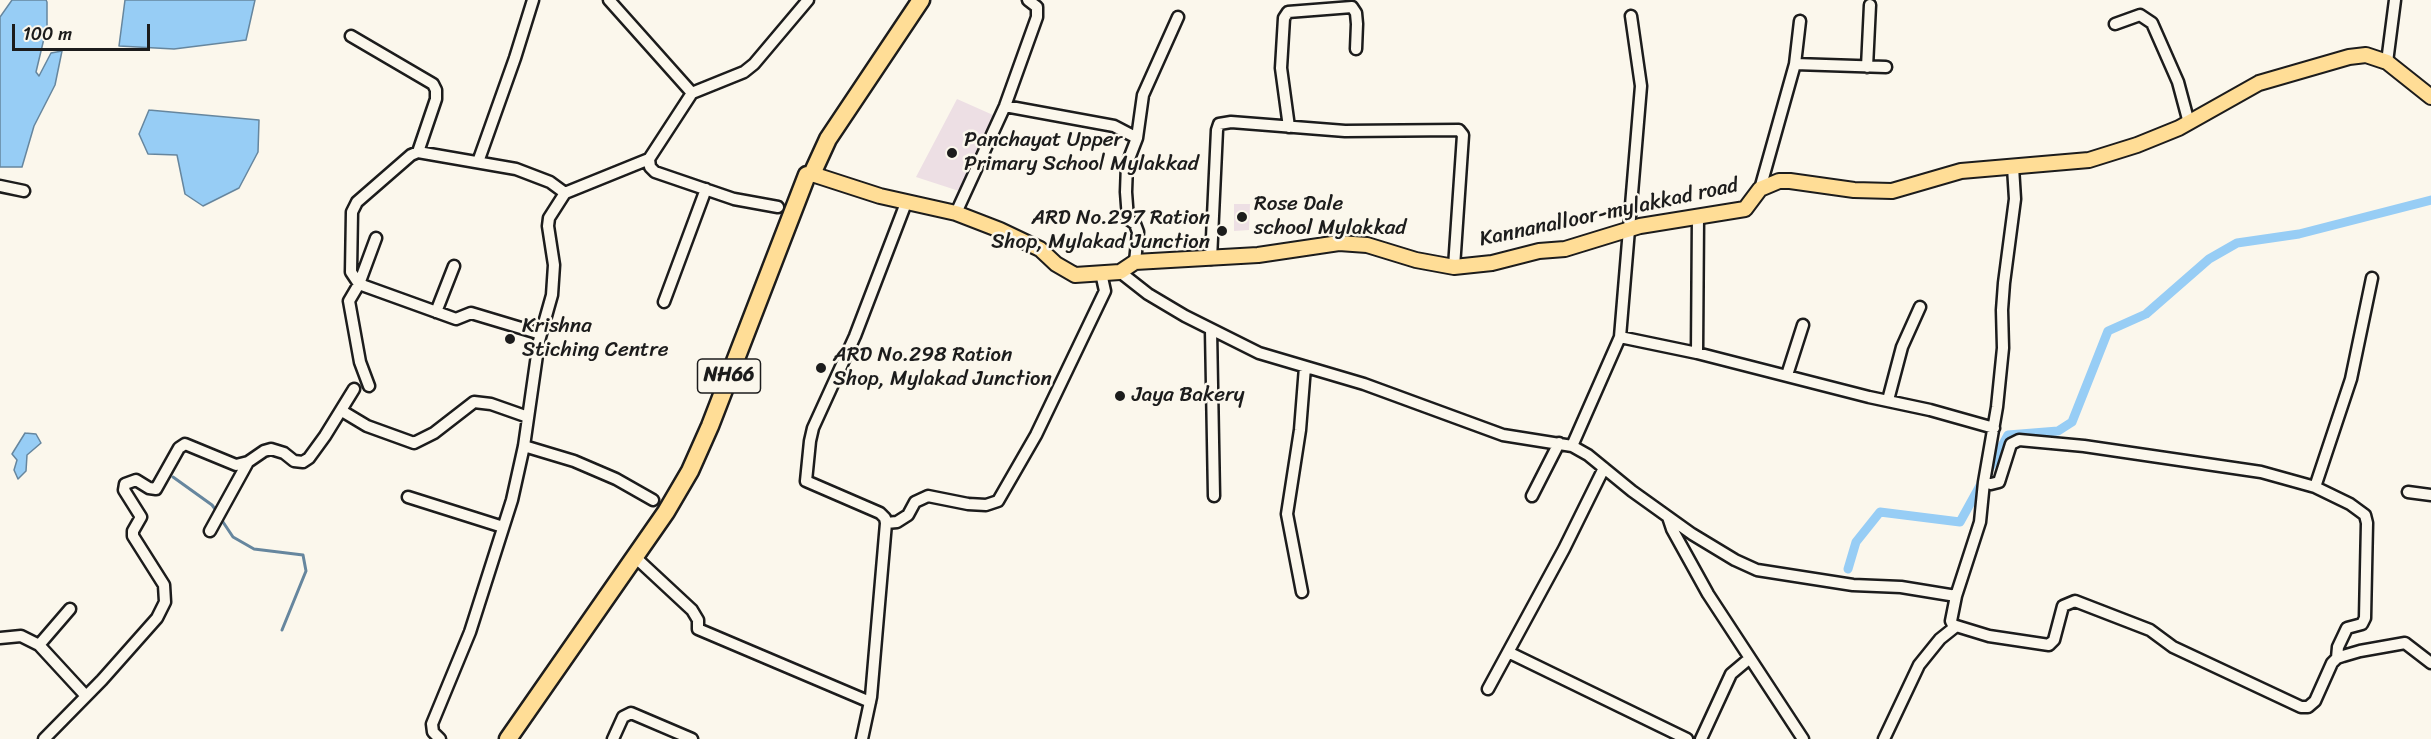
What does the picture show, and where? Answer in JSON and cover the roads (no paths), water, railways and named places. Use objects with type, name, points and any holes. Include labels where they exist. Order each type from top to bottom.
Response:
[{"type":"highway","name":"NH66","points":[[508,739],[666,512],[690,471],[710,426],[807,175],[812,174],[828,139],[921,0]]},
{"type":"main road","name":"Kannanalloor-mylakkad road","points":[[812,174],[906,203],[956,213],[1040,249],[1056,264],[1075,275],[1120,272],[1136,262],[1258,255],[1340,243],[1366,245],[1416,260],[1454,267],[1492,263],[1539,251],[1565,249],[1629,229],[1745,209],[1760,189],[1779,181],[1854,190],[1892,191],[1912,187],[1946,174],[2089,160],[2138,145],[2190,123],[2238,94],[2283,75],[2349,57],[2366,55],[2387,62],[2431,97]]},
{"type":"street","points":[[478,162],[533,0]]},
{"type":"street","points":[[609,0],[692,93]]},
{"type":"street","points":[[440,739],[433,732],[432,724],[470,632],[503,527],[524,446],[541,334],[552,295],[554,265],[548,222],[552,211],[565,193],[649,159],[692,93],[744,72],[754,64],[808,0]]},
{"type":"street","points":[[956,213],[1005,106],[1037,17],[1036,7],[1028,0]]},
{"type":"street","points":[[2387,62],[2395,0]]},
{"type":"street","points":[[1867,67],[1870,5]]},
{"type":"street","points":[[1289,127],[1281,68],[1284,18],[1288,12],[1352,7],[1358,24],[1356,49]]},
{"type":"street","points":[[2115,24],[2140,15],[2152,23],[2178,82],[2190,123]]},
{"type":"street","points":[[1572,446],[1620,337],[1641,86],[1631,16]]},
{"type":"street","points":[[1136,262],[1138,232],[1135,224],[1128,219],[1127,164],[1137,138],[1143,95],[1178,17]]},
{"type":"street","points":[[1760,189],[1795,64],[1800,21]]},
{"type":"street","points":[[351,36],[433,84],[436,99],[418,152]]},
{"type":"street","points":[[1795,64],[1886,68]]},
{"type":"street","points":[[1005,106],[1114,126],[1137,138]]},
{"type":"street","points":[[1211,259],[1217,130],[1219,124],[1231,122],[1344,131],[1452,130],[1462,132],[1454,267]]},
{"type":"street","points":[[541,334],[471,313],[456,319],[359,284],[351,272],[352,212],[354,205],[411,155],[418,152],[525,172],[554,184],[565,193]]},
{"type":"street","points":[[649,159],[650,167],[655,172],[734,199],[778,207]]},
{"type":"street","points":[[2013,167],[2015,199],[2004,283],[2003,348],[1994,428],[1984,482],[1980,522],[1956,596],[1951,621],[1955,627],[1989,636],[2049,645],[2054,640],[2063,606],[2075,601],[2150,630],[2173,647],[2301,707],[2308,707],[2315,701],[2332,663],[2337,658],[2360,651],[2405,643],[2431,663]]},
{"type":"street","points":[[0,186],[24,191]]},
{"type":"street","points":[[664,302],[706,189]]},
{"type":"street","points":[[862,739],[870,702],[885,518],[880,513],[806,482],[813,428],[855,336],[906,203]]},
{"type":"street","points":[[1697,353],[1698,217]]},
{"type":"street","points":[[369,386],[360,362],[349,301],[359,284],[376,238]]},
{"type":"street","points":[[436,312],[454,266]]},
{"type":"street","points":[[1120,272],[1148,294],[1211,330],[1259,353],[1364,384],[1503,435],[1572,446],[1668,517],[1735,560],[1757,570],[1845,584],[1901,587],[1956,596]]},
{"type":"street","points":[[886,524],[897,522],[908,515],[915,502],[928,496],[968,504],[986,505],[998,501],[1036,435],[1105,291],[1101,273]]},
{"type":"street","points":[[2314,487],[2351,379],[2372,278]]},
{"type":"street","points":[[1888,400],[1902,346],[1920,307]]},
{"type":"street","points":[[1787,375],[1803,325]]},
{"type":"street","points":[[1211,330],[1215,496]]},
{"type":"street","points":[[1620,337],[1697,353],[1994,428]]},
{"type":"street","points":[[1302,592],[1287,514],[1300,430],[1305,367]]},
{"type":"street","points":[[44,739],[157,618],[165,602],[164,585],[133,536],[133,531],[141,517],[124,490],[124,486],[136,480],[149,488],[156,489],[179,448],[185,444],[215,454],[236,465],[248,462],[271,449],[284,453],[294,461],[303,462],[309,458],[342,411],[354,389]]},
{"type":"street","points":[[342,411],[367,426],[414,442],[434,433],[474,402],[491,404],[528,417]]},
{"type":"street","points":[[1984,482],[1991,484],[1999,482],[2011,444],[2019,440],[2084,446],[2261,472],[2314,487],[2360,510],[2367,523],[2365,618],[2362,624],[2347,628],[2338,647],[2337,658]]},
{"type":"street","points":[[1532,496],[1559,443]]},
{"type":"street","points":[[524,446],[574,461],[616,479],[653,500]]},
{"type":"street","points":[[210,531],[248,462]]},
{"type":"street","points":[[1488,689],[1604,468]]},
{"type":"street","points":[[2408,492],[2431,495]]},
{"type":"street","points":[[408,497],[503,527]]},
{"type":"street","points":[[1668,517],[1708,594],[1803,739]]},
{"type":"street","points":[[635,557],[692,610],[698,620],[698,629],[870,702]]},
{"type":"street","points":[[39,645],[70,609]]},
{"type":"street","points":[[1884,739],[1919,665],[1940,639],[1955,627]]},
{"type":"street","points":[[0,638],[21,636],[39,645],[86,696]]},
{"type":"street","points":[[1508,652],[1687,739]]},
{"type":"street","points":[[1701,739],[1731,674],[1750,658]]},
{"type":"street","points":[[613,739],[623,717],[631,713],[692,739]]},
{"type":"water","points":[[12,0],[46,0],[47,2],[47,26],[36,72],[39,76],[51,53],[62,51],[55,85],[34,126],[22,167],[0,167],[0,17]]},
{"type":"water","points":[[125,0],[255,0],[246,40],[174,49],[119,46]]},
{"type":"water","points":[[149,110],[259,120],[258,152],[239,188],[203,206],[185,194],[177,155],[148,154],[139,134]]},
{"type":"water","points":[[25,433],[36,434],[41,443],[27,455],[26,471],[18,479],[14,470],[17,460],[12,454]]},
{"type":"waterway","points":[[1848,569],[1856,542],[1880,512],[1960,522],[2008,435],[2058,431],[2072,422],[2108,331],[2146,314],[2209,259],[2237,243],[2299,234],[2431,200]]},
{"type":"waterway","points":[[173,477],[212,505],[218,513]]},
{"type":"waterway","points":[[221,519],[233,537],[254,549],[303,555],[306,571],[282,630]]},
{"type":"place","name":"Panchayat Upper Primary School Mylakkad","points":[[952,153]]},
{"type":"place","name":"Rose Dale school Mylakkad","points":[[1242,217]]},
{"type":"place","name":"ARD No.297 Ration Shop, Mylakad Junction","points":[[1222,231]]},
{"type":"place","name":"Krishna Stiching Centre","points":[[510,339]]},
{"type":"place","name":"ARD No.298 Ration Shop, Mylakad Junction","points":[[821,368]]},
{"type":"place","name":"Jaya Bakery","points":[[1120,396]]}]
